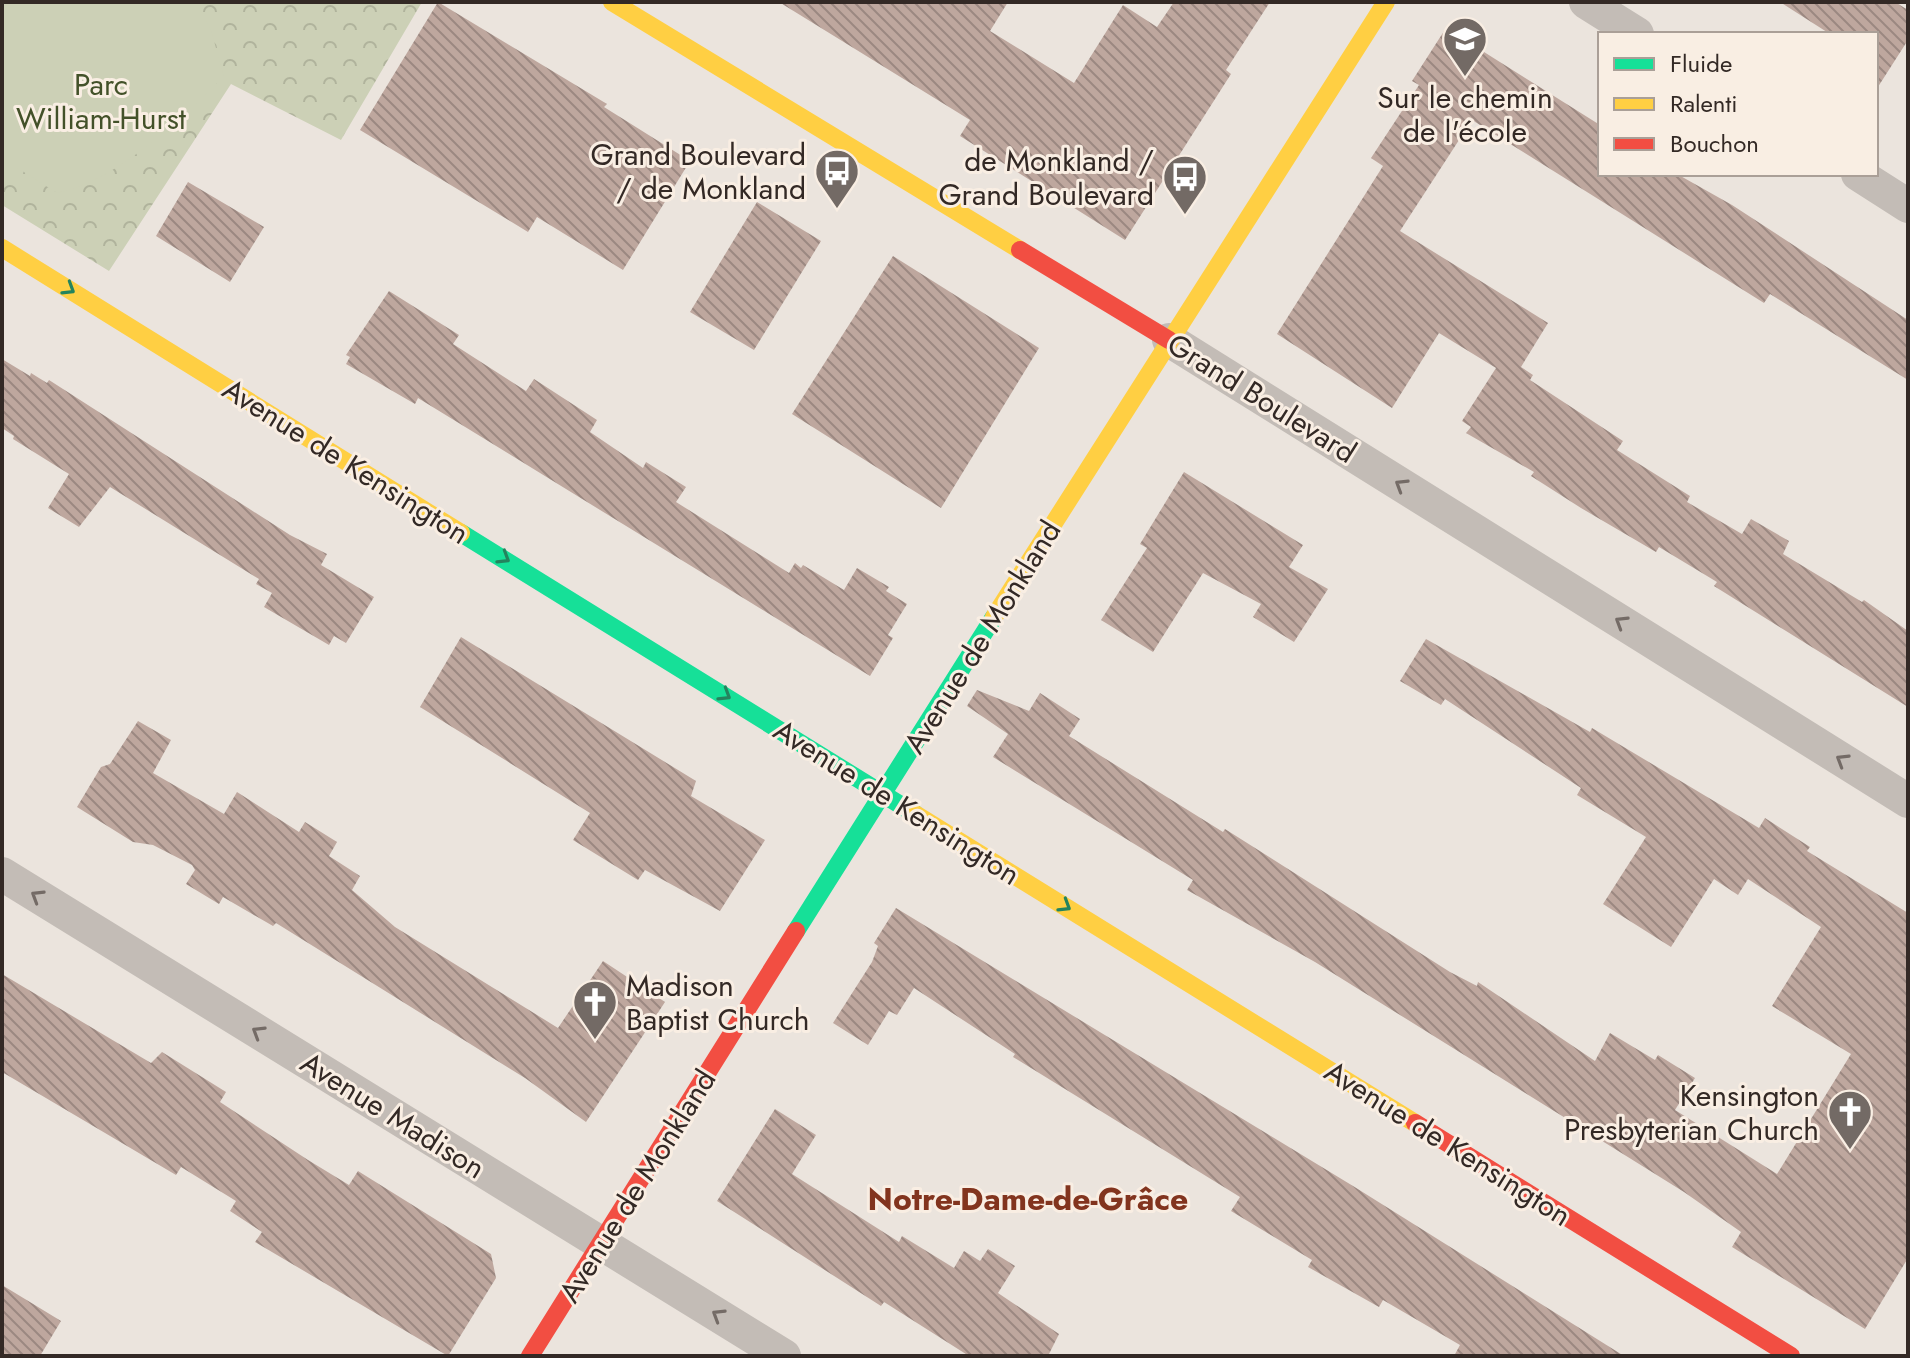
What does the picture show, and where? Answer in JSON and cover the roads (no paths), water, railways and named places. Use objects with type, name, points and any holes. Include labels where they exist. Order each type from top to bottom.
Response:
[{"type":"street","name":"Grand Boulevard","points":[[612,2],[1169,340],[1908,801]]},
{"type":"street","name":"Avenue de Monkland","points":[[530,1356],[882,793],[1268,184],[1315,118],[1386,2]]},
{"type":"street","points":[[1586,2],[1634,32]]},
{"type":"street","points":[[1861,176],[1908,206]]},
{"type":"street","name":"Avenue de Kensington","points":[[2,248],[1791,1356]]},
{"type":"street","name":"Avenue Madison","points":[[2,874],[784,1356]]},
{"type":"place","name":"Sur le chemin de l'école","points":[[1465,78]]},
{"type":"place","name":"Grand Boulevard / de Monkland","points":[[837,210]]},
{"type":"place","name":"de Monkland / Grand Boulevard","points":[[1185,216]]},
{"type":"place","name":"Madison Baptist Church","points":[[595,1041]]},
{"type":"place","name":"Kensington Presbyterian Church","points":[[1850,1151]]},
{"type":"district","name":"Notre-Dame-de-Grâce","points":[[1028,1199]]},
{"type":"park label","name":"Parc William-Hurst","points":[[101,101]]}]
